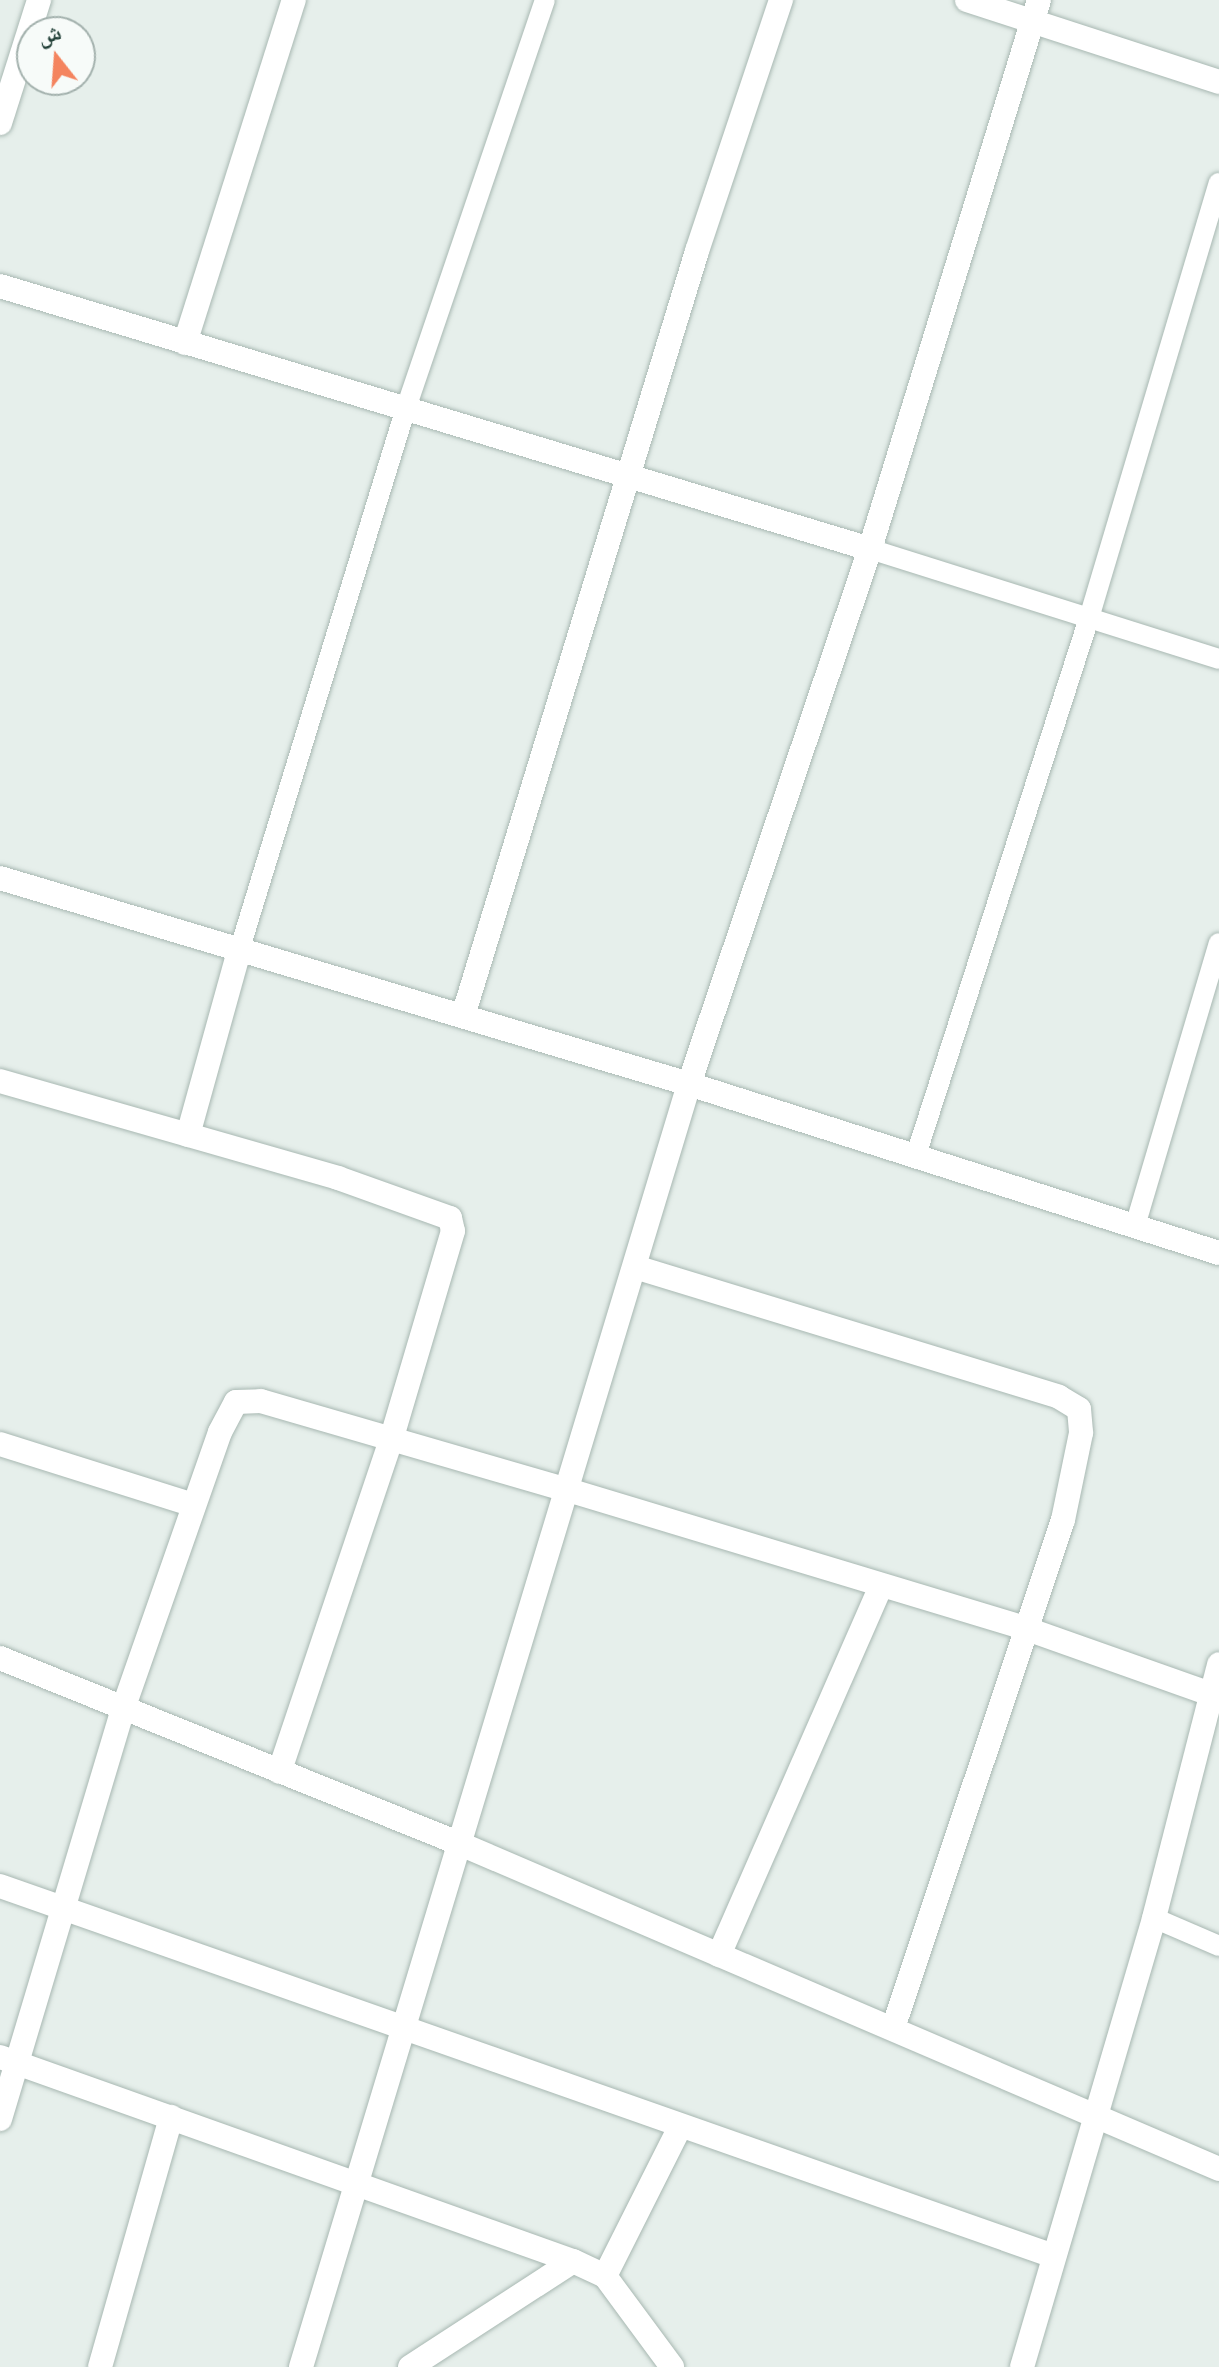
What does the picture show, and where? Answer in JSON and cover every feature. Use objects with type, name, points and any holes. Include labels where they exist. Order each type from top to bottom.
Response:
[{"type":"street","points":[[0,123],[39,0]]},
{"type":"street","points":[[185,343],[294,0]]},
{"type":"street","points":[[463,1016],[631,478],[697,251],[781,0]]},
{"type":"street","points":[[967,0],[1036,10],[1219,82]]},
{"type":"street","points":[[301,2367],[400,2031],[568,1490],[689,1084],[870,549],[1036,10]]},
{"type":"street","points":[[0,286],[405,411],[870,549]]},
{"type":"street","points":[[0,878],[689,1084],[1219,1253]]},
{"type":"street","points":[[188,1135],[240,948]]},
{"type":"street","points":[[0,1081],[412,1201],[450,1218],[453,1231],[391,1440],[279,1772]]},
{"type":"street","points":[[635,1267],[1072,1401],[1081,1417],[1074,1475],[1027,1629],[893,2028]]},
{"type":"street","points":[[0,2119],[8,2060],[61,1908],[123,1709],[194,1505],[236,1402],[261,1401],[568,1490],[1027,1629],[1215,1695]]},
{"type":"street","points":[[0,1444],[194,1505]]},
{"type":"street","points":[[719,1955],[881,1586]]},
{"type":"street","points":[[0,1658],[458,1843],[1219,2169]]},
{"type":"street","points":[[1022,2367],[1051,2255],[1154,1918],[1215,1695],[1219,1664]]},
{"type":"street","points":[[0,1886],[400,2031],[1051,2255]]},
{"type":"street","points":[[8,2060],[358,2181],[573,2261],[605,2276],[672,2367]]},
{"type":"street","points":[[100,2367],[171,2117]]},
{"type":"street","points":[[605,2276],[680,2127]]},
{"type":"street","points":[[410,2367],[573,2261]]},
{"type":"lane","points":[[240,948],[405,411],[545,0]]},
{"type":"lane","points":[[916,1155],[1089,618],[1219,183]]},
{"type":"lane","points":[[870,549],[1219,659]]},
{"type":"lane","points":[[1135,1226],[1219,943]]},
{"type":"lane","points":[[1154,1918],[1219,1946]]}]
